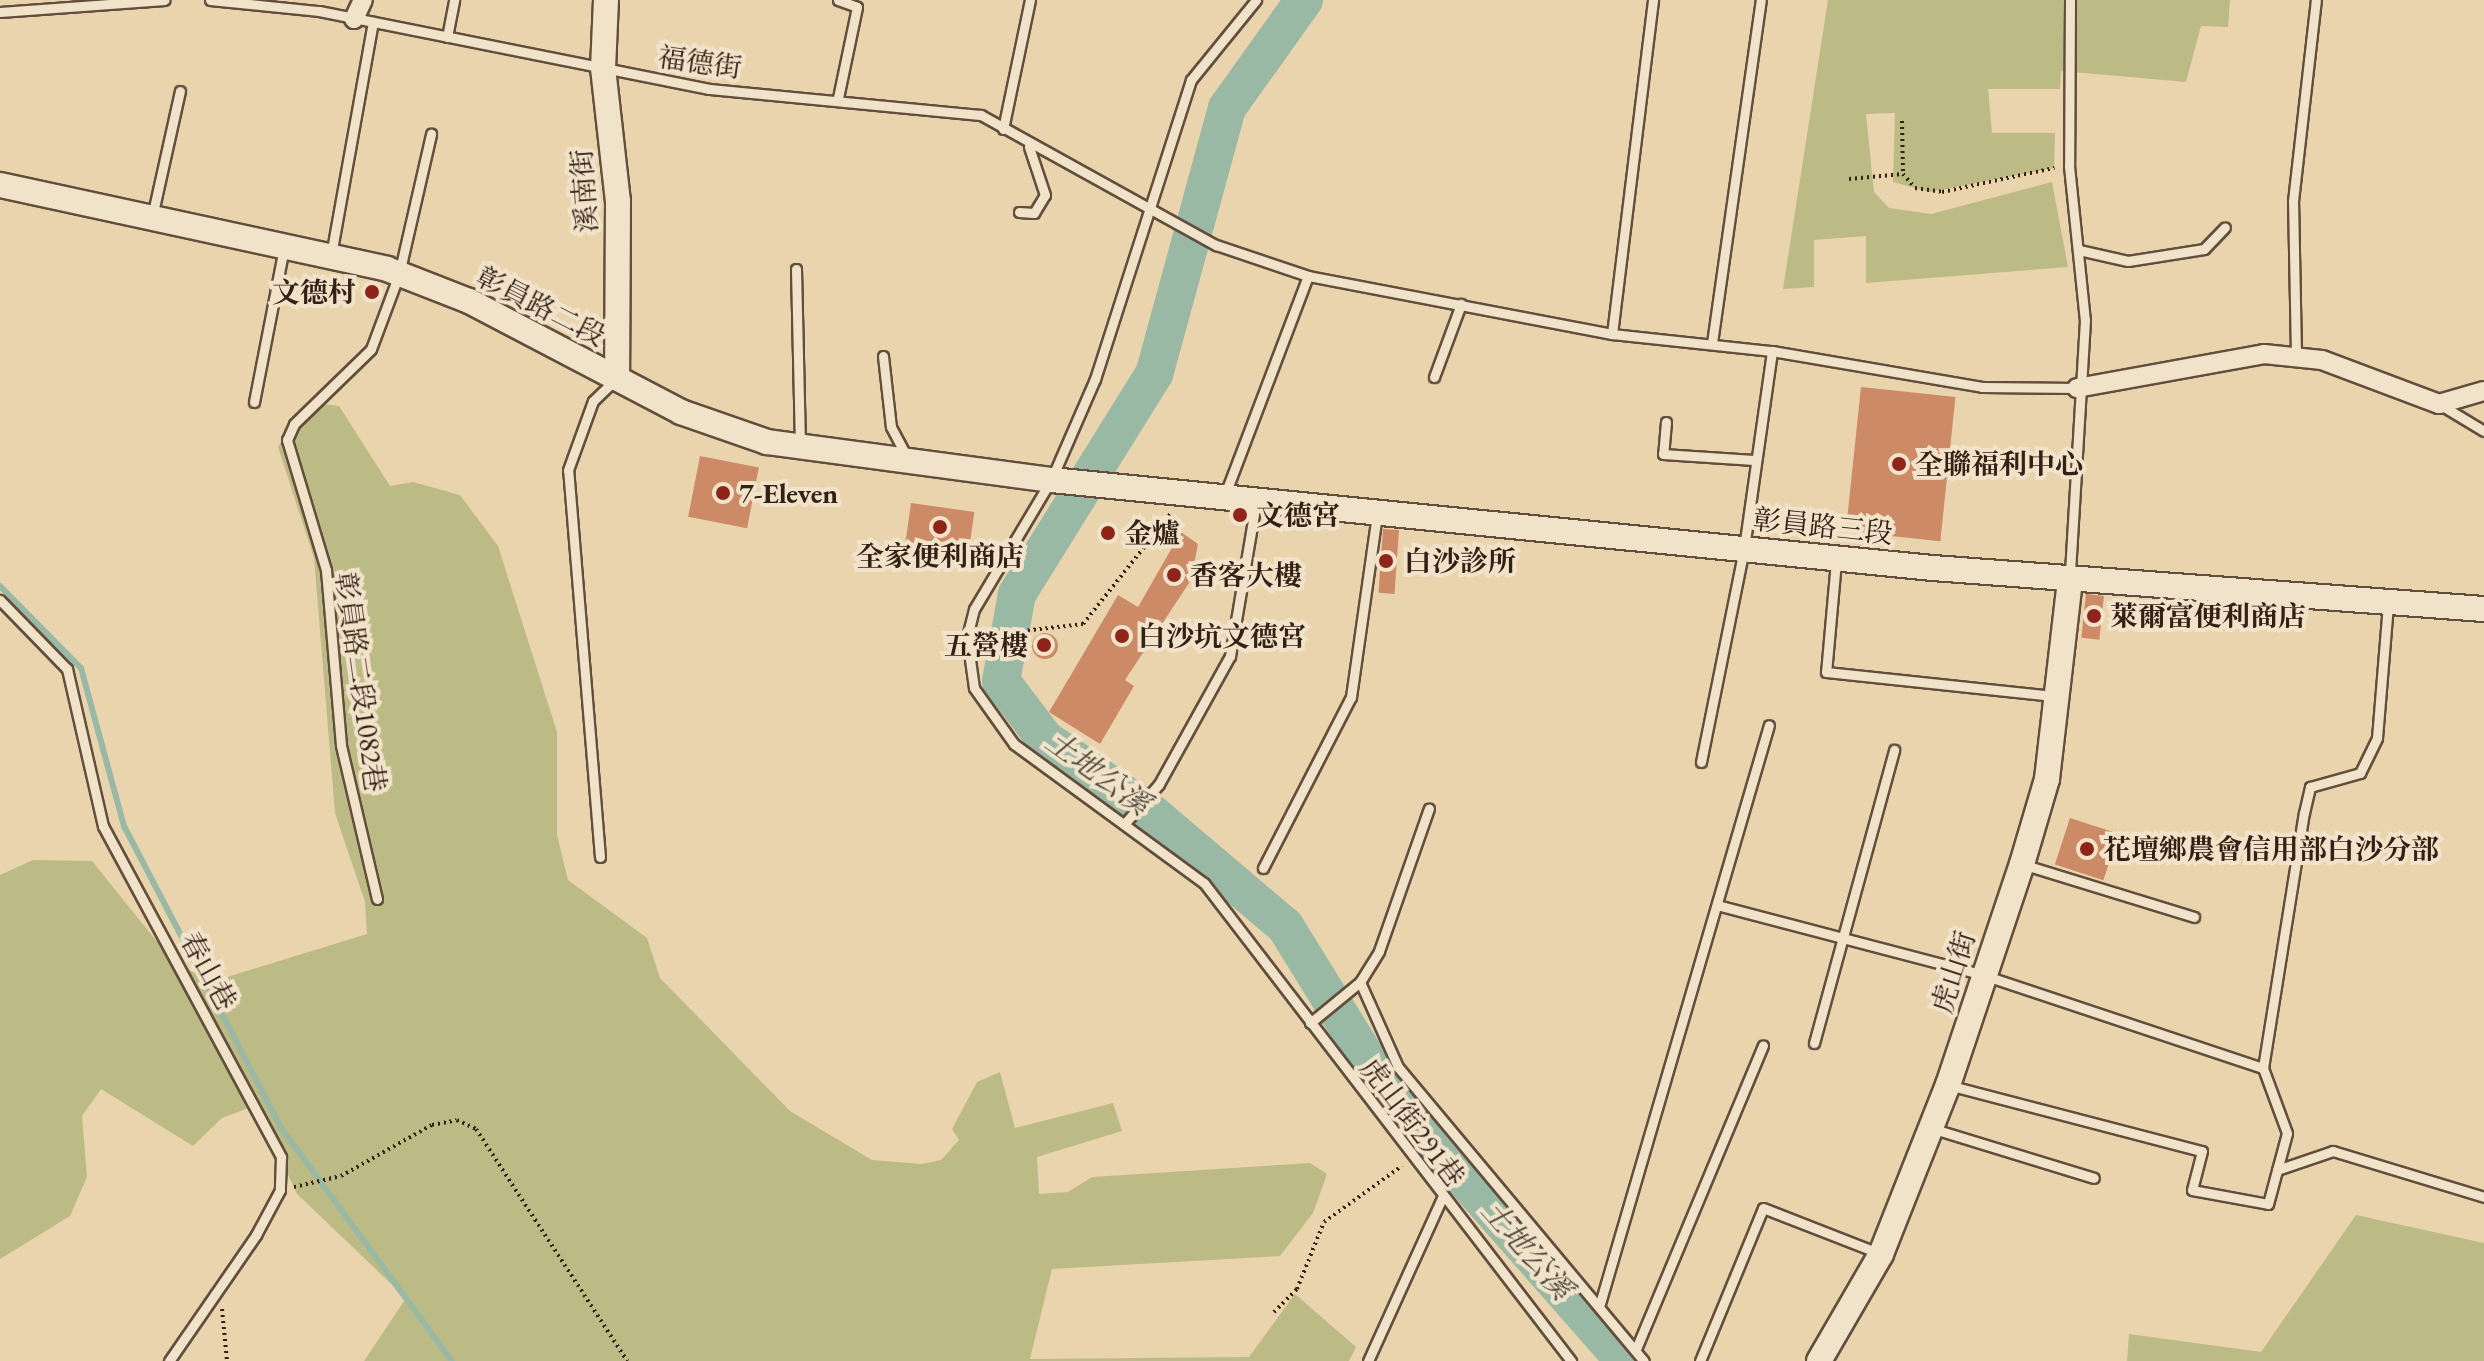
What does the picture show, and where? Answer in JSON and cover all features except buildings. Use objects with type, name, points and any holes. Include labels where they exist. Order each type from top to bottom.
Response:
[{"type":"main road","name":"溪南街","points":[[606,0],[603,68],[618,201],[617,378]]},
{"type":"main road","name":"彰員路二段","points":[[0,185],[285,246],[399,274],[469,301],[681,412],[800,447],[1061,481],[1157,490]]},
{"type":"main road","name":"彰員路三段","points":[[1157,490],[2070,579],[2484,609]]},
{"type":"main road","name":"虎山街","points":[[1819,1361],[1881,1254],[1948,1085],[2022,864],[2047,779],[2070,579]]},
{"type":"street","points":[[354,19],[363,0]]},
{"type":"street","points":[[2077,388],[2296,355],[2439,404],[2484,391]]},
{"type":"lane","points":[[0,12],[165,0]]},
{"type":"lane","name":"福德街","points":[[210,0],[319,6],[354,19],[709,89],[838,98],[981,115],[1029,147],[1216,245],[1308,276],[1612,334],[1772,351],[1982,387],[2077,388]]},
{"type":"lane","points":[[447,37],[454,0]]},
{"type":"lane","points":[[838,0],[857,7],[838,98]]},
{"type":"lane","points":[[1003,129],[1030,0]]},
{"type":"lane","name":"虎山街291巷","points":[[1256,0],[1191,80],[1061,481],[974,609],[967,638],[974,688],[1014,744],[1130,818],[1204,883],[1412,1159],[1571,1361]]},
{"type":"lane","points":[[1612,334],[1653,0]]},
{"type":"lane","points":[[1712,343],[1761,0]]},
{"type":"lane","points":[[2070,0],[2069,166],[2085,320],[2077,388],[2070,579]]},
{"type":"lane","points":[[2296,355],[2293,201],[2316,0]]},
{"type":"lane","points":[[331,257],[373,22]]},
{"type":"lane","points":[[152,217],[180,91]]},
{"type":"lane","points":[[399,274],[431,134]]},
{"type":"lane","points":[[1019,212],[1034,213],[1045,195],[1029,147]]},
{"type":"lane","points":[[2079,250],[2128,261],[2204,249],[2225,227]]},
{"type":"lane","points":[[254,402],[285,246]]},
{"type":"lane","points":[[796,269],[800,447]]},
{"type":"lane","name":"彰員路二段1082巷","points":[[377,899],[341,745],[326,570],[287,440],[294,424],[371,349],[399,274]]},
{"type":"lane","points":[[1224,497],[1308,276]]},
{"type":"lane","points":[[1434,377],[1461,304]]},
{"type":"lane","points":[[1701,762],[1744,548],[1754,460],[1772,351]]},
{"type":"lane","points":[[883,356],[891,427],[910,462]]},
{"type":"lane","points":[[600,857],[568,470],[593,401],[617,378]]},
{"type":"lane","points":[[2439,404],[2484,431]]},
{"type":"lane","points":[[1666,422],[1663,454],[1754,460]]},
{"type":"lane","points":[[1130,818],[1159,784],[1230,656],[1257,498]]},
{"type":"lane","points":[[1263,868],[1351,697],[1377,512]]},
{"type":"lane","points":[[1836,558],[1826,672],[2058,697]]},
{"type":"lane","name":"春山巷","points":[[0,600],[67,669],[103,826],[268,1130],[281,1157],[280,1190]]},
{"type":"lane","points":[[1948,1085],[2202,1151],[2192,1190],[2268,1204],[2287,1133],[2263,1068],[2310,787],[2360,773],[2377,738],[2388,602]]},
{"type":"lane","points":[[1599,1307],[1769,725]]},
{"type":"lane","points":[[1814,1043],[1845,939],[1894,750]]},
{"type":"lane","points":[[1310,1023],[1360,982],[1379,951],[1429,808]]},
{"type":"lane","points":[[2022,864],[2194,917]]},
{"type":"lane","points":[[1717,905],[1983,975],[2263,1068]]},
{"type":"lane","points":[[1360,982],[1398,1067],[1644,1361]]},
{"type":"lane","points":[[1636,1349],[1763,1046]]},
{"type":"lane","points":[[1931,1128],[2094,1178]]},
{"type":"lane","points":[[2277,1170],[2333,1151],[2484,1197]]},
{"type":"lane","points":[[169,1361],[280,1190]]},
{"type":"lane","points":[[1368,1361],[1442,1198]]},
{"type":"lane","points":[[1700,1361],[1763,1208],[1881,1254]]},
{"type":"path","points":[[1902,121],[1903,174],[1915,188],[1942,192],[2069,166]]},
{"type":"path","points":[[1849,179],[1903,174]]},
{"type":"path","points":[[982,636],[1083,624],[1190,493]]},
{"type":"path","points":[[280,1190],[341,1176],[432,1125],[457,1120],[476,1129],[627,1361]]},
{"type":"path","points":[[1274,1312],[1297,1289],[1324,1222],[1412,1159]]},
{"type":"path","points":[[220,1279],[227,1361]]},
{"type":"shaded area","points":[[1828,0],[2230,0],[2228,27],[2201,26],[2186,82],[2061,71],[2060,89],[1988,89],[1992,133],[2055,133],[2054,168],[1930,192],[1893,182],[1895,113],[1866,114],[1874,192],[1889,208],[1931,214],[2052,182],[2068,267],[1866,283],[1866,236],[1814,240],[1814,287],[1783,289]]},
{"type":"shaded area","points":[[316,403],[339,406],[390,486],[413,482],[460,495],[498,546],[557,732],[557,835],[568,880],[647,938],[660,978],[790,1111],[872,1160],[922,1164],[941,1160],[959,1140],[952,1129],[977,1082],[1000,1072],[1015,1128],[1113,1103],[1122,1131],[1037,1157],[1039,1194],[1068,1192],[1092,1177],[1310,1163],[1327,1174],[1313,1213],[1280,1256],[1052,1269],[1030,1359],[1249,1357],[1295,1294],[1356,1347],[1349,1361],[364,1361],[406,1298],[297,1194],[256,1105],[222,1118],[193,1146],[101,1089],[82,1116],[87,1177],[70,1216],[0,1259],[0,875],[33,860],[92,861],[175,964],[214,981],[367,934],[365,902],[335,813],[314,558],[278,447],[299,411]]},
{"type":"shaded area","points":[[2356,1215],[2484,1243],[2484,1361],[2127,1361],[2129,1334],[2261,1352]]},
{"type":"waterway","name":"土地公溪","points":[[1304,0],[1227,108],[1154,374],[1017,594],[1001,681],[1045,739],[1154,815],[1285,926],[1387,1091],[1624,1361]]},
{"type":"waterway","points":[[0,586],[81,668],[124,826],[282,1129],[452,1361]]},
{"type":"place","name":"文德村","points":[[372,292]]},
{"type":"place","name":"全聯福利中心","points":[[1899,464]]},
{"type":"place","name":"7-Eleven","points":[[723,493]]},
{"type":"place","name":"文德宮","points":[[1240,515]]},
{"type":"place","name":"全家便利商店","points":[[940,527]]},
{"type":"place","name":"金爐","points":[[1108,533]]},
{"type":"place","name":"白沙診所","points":[[1386,561]]},
{"type":"place","name":"香客大樓","points":[[1174,575]]},
{"type":"place","name":"萊爾富便利商店","points":[[2094,616]]},
{"type":"place","name":"白沙坑文德宮","points":[[1122,636]]},
{"type":"place","name":"五營樓","points":[[1044,645]]},
{"type":"place","name":"花壇鄉農會信用部白沙分部","points":[[2087,849]]}]
